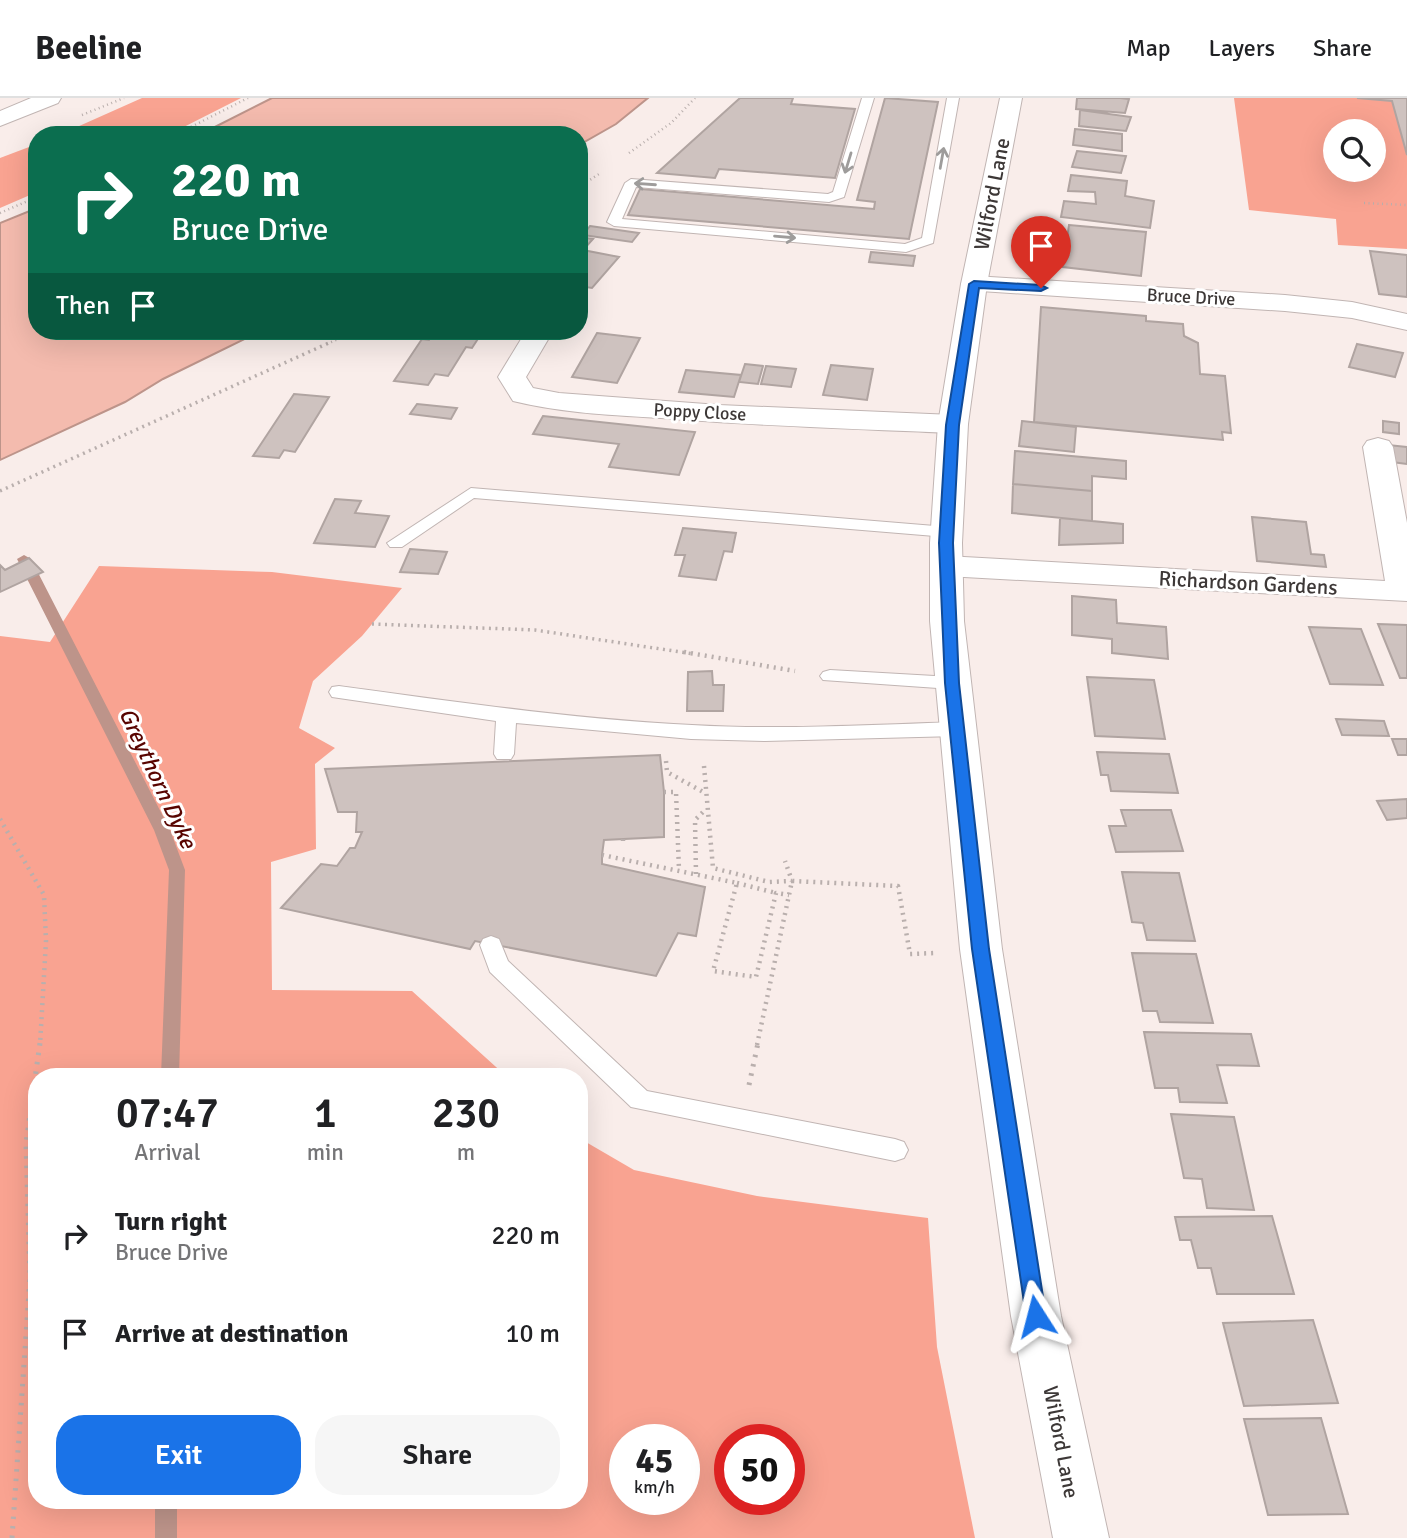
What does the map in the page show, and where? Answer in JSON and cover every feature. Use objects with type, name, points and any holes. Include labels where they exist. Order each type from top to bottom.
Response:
[{"type":"main road","points":[[0,119],[50,98]]},
{"type":"main road","name":"Wilford Lane","points":[[1011,98],[974,284],[953,425],[946,549],[952,683],[981,949],[1036,1316],[1081,1538]]},
{"type":"main road","name":"Bruce Drive","points":[[974,284],[1285,303],[1352,310],[1407,322]]},
{"type":"main road","name":"Poppy Close","points":[[534,340],[512,377],[523,395],[559,402],[719,414],[953,425]]},
{"type":"main road","name":"Richardson Gardens","points":[[946,549],[1403,592],[1378,447]]},
{"type":"lane","points":[[868,98],[839,194],[828,198],[631,183],[614,222],[906,248],[928,240],[953,98]]},
{"type":"lane","points":[[396,543],[471,493],[946,549]]},
{"type":"lane","points":[[830,676],[952,683]]},
{"type":"lane","points":[[339,692],[506,716],[705,733],[957,729]]},
{"type":"lane","points":[[504,754],[506,716]]},
{"type":"lane","points":[[491,945],[498,965],[640,1100],[895,1150]]},
{"type":"path","points":[[193,126],[248,98]]},
{"type":"path","points":[[620,159],[671,123],[695,98]]},
{"type":"path","points":[[588,181],[600,173]]},
{"type":"path","points":[[0,212],[28,201]]},
{"type":"path","points":[[1364,202],[1407,205]]},
{"type":"path","points":[[0,491],[336,340]]},
{"type":"path","points":[[372,624],[535,629],[830,676]]},
{"type":"path","points":[[705,733],[706,808],[712,868],[769,882],[898,886],[910,954],[981,949]]},
{"type":"path","points":[[667,772],[706,793]]},
{"type":"path","points":[[664,792],[676,792],[679,870]]},
{"type":"path","points":[[696,874],[695,820],[706,808]]},
{"type":"path","points":[[0,819],[44,895],[46,941],[42,1027],[36,1068]]},
{"type":"path","points":[[602,855],[789,895]]},
{"type":"path","points":[[741,1120],[792,881],[785,860]]},
{"type":"path","points":[[737,883],[713,971],[757,977],[776,893]]},
{"type":"path","points":[[28,1128],[28,1210]]},
{"type":"path","points":[[12,1538],[28,1306]]},
{"type":"shaded area","points":[[142,98],[241,98],[186,126],[79,126]]},
{"type":"shaded area","points":[[272,98],[648,98],[616,124],[588,140],[588,126],[217,126]]},
{"type":"shaded area","points":[[1234,98],[1407,98],[1407,249],[1338,245],[1336,219],[1249,210]]},
{"type":"shaded area","points":[[28,147],[28,196],[0,208],[0,158]]},
{"type":"shaded area","points":[[28,212],[28,340],[243,340],[163,379],[125,402],[0,460],[0,223]]},
{"type":"shaded area","points":[[99,566],[272,572],[402,588],[362,636],[313,681],[299,728],[335,748],[315,764],[316,849],[271,862],[272,990],[412,991],[497,1068],[28,1068],[28,1509],[588,1509],[588,1143],[634,1170],[757,1196],[928,1218],[937,1347],[975,1538],[0,1538],[0,636],[50,642]]},
{"type":"building","points":[[740,98],[793,98],[791,104],[855,109],[835,178],[719,169],[715,178],[657,173]]},
{"type":"building","points":[[885,98],[938,102],[909,239],[628,215],[640,189],[874,209],[875,202],[857,200]]},
{"type":"building","points":[[1077,98],[1129,99],[1125,113],[1076,109]]},
{"type":"building","points":[[1357,98],[1407,98],[1407,155],[1392,101]]},
{"type":"building","points":[[1080,110],[1131,117],[1126,131],[1079,126]]},
{"type":"building","points":[[1075,129],[1122,134],[1122,151],[1073,145]]},
{"type":"building","points":[[1077,151],[1126,156],[1121,173],[1072,167]]},
{"type":"building","points":[[1071,175],[1127,181],[1125,196],[1154,201],[1150,228],[1061,217],[1064,201],[1096,204],[1095,192],[1068,191]]},
{"type":"building","points":[[1069,225],[1146,232],[1141,276],[1063,267]]},
{"type":"building","points":[[590,226],[639,233],[632,242],[588,236]]},
{"type":"building","points":[[588,251],[619,257],[592,288],[588,287]]},
{"type":"building","points":[[1370,251],[1407,255],[1407,297],[1379,294]]},
{"type":"building","points":[[871,252],[915,256],[913,266],[869,262]]},
{"type":"building","points":[[1041,307],[1146,316],[1146,321],[1183,324],[1184,336],[1198,343],[1200,374],[1225,376],[1231,433],[1222,432],[1223,440],[1034,422]]},
{"type":"building","points":[[597,333],[640,338],[617,383],[572,377]]},
{"type":"building","points":[[421,340],[477,340],[472,348],[466,347],[448,376],[435,374],[428,385],[394,381]]},
{"type":"building","points":[[1357,344],[1403,353],[1395,377],[1349,367]]},
{"type":"building","points":[[745,364],[763,366],[758,384],[739,382]]},
{"type":"building","points":[[831,365],[873,369],[867,400],[823,395]]},
{"type":"building","points":[[766,366],[796,369],[791,387],[761,384]]},
{"type":"building","points":[[686,370],[741,375],[734,397],[679,392]]},
{"type":"building","points":[[294,394],[329,397],[295,452],[284,450],[279,458],[253,456]]},
{"type":"building","points":[[417,404],[457,408],[451,419],[410,414]]},
{"type":"building","points":[[543,416],[695,432],[679,475],[609,467],[619,444],[533,434]]},
{"type":"building","points":[[1022,421],[1076,427],[1074,452],[1019,446]]},
{"type":"building","points":[[1383,421],[1399,423],[1399,434],[1383,432]]},
{"type":"building","points":[[1388,445],[1407,447],[1407,464],[1392,462]]},
{"type":"building","points":[[1015,451],[1126,461],[1126,479],[1092,476],[1092,491],[1013,484]]},
{"type":"building","points":[[1013,484],[1092,491],[1092,521],[1012,513]]},
{"type":"building","points":[[335,499],[361,501],[355,513],[389,516],[375,547],[314,543]]},
{"type":"building","points":[[1252,517],[1306,522],[1311,554],[1324,555],[1326,567],[1257,561]]},
{"type":"building","points":[[1060,518],[1123,524],[1123,543],[1059,545]]},
{"type":"building","points":[[683,528],[736,533],[732,552],[724,551],[716,580],[679,576],[685,555],[675,555]]},
{"type":"building","points":[[410,549],[447,552],[438,574],[400,572]]},
{"type":"building","points":[[29,558],[43,572],[0,592],[0,565],[5,570]]},
{"type":"building","points":[[1072,596],[1116,600],[1117,623],[1166,627],[1168,659],[1112,653],[1112,639],[1072,635]]},
{"type":"building","points":[[1378,624],[1407,625],[1407,678],[1400,678]]},
{"type":"building","points":[[1309,627],[1361,629],[1383,685],[1330,684]]},
{"type":"building","points":[[712,671],[713,685],[724,685],[723,711],[687,711],[688,672]]},
{"type":"building","points":[[1087,677],[1154,680],[1165,739],[1095,736]]},
{"type":"building","points":[[1336,719],[1384,721],[1389,736],[1342,735]]},
{"type":"building","points":[[1392,739],[1407,739],[1407,755],[1398,755]]},
{"type":"building","points":[[1097,752],[1169,754],[1178,793],[1111,791],[1108,775],[1101,775]]},
{"type":"building","points":[[660,755],[664,792],[664,837],[604,840],[602,855],[602,864],[705,887],[696,936],[678,933],[656,976],[475,941],[470,949],[281,908],[321,864],[337,866],[350,848],[355,848],[362,832],[356,832],[357,812],[338,812],[325,769]]},
{"type":"building","points":[[1407,799],[1407,818],[1387,820],[1377,801]]},
{"type":"building","points":[[1121,810],[1171,810],[1183,851],[1116,852],[1109,826],[1126,826]]},
{"type":"building","points":[[1122,872],[1179,873],[1195,941],[1147,940],[1143,923],[1132,922]]},
{"type":"building","points":[[1132,953],[1196,954],[1213,1023],[1160,1022],[1157,1011],[1143,1011]]},
{"type":"building","points":[[1144,1032],[1251,1034],[1259,1066],[1217,1065],[1227,1103],[1180,1102],[1178,1088],[1155,1088]]},
{"type":"building","points":[[1171,1114],[1234,1117],[1254,1210],[1207,1208],[1202,1179],[1184,1178]]},
{"type":"building","points":[[1272,1216],[1294,1294],[1217,1294],[1211,1268],[1198,1268],[1191,1240],[1180,1240],[1175,1217]]},
{"type":"building","points":[[1313,1320],[1338,1403],[1244,1406],[1223,1323]]},
{"type":"building","points":[[1321,1418],[1348,1514],[1268,1515],[1244,1419]]},
{"type":"waterway","name":"Greythorn Dyke","points":[[24,559],[162,830],[177,870],[170,1068]]},
{"type":"waterway","name":"Greythorn Dyke","points":[[166,1509],[166,1538]]},
{"type":"route","points":[[1036,1316],[981,949],[952,683],[947,621],[946,543],[953,425],[974,284],[1041,288]]}]
